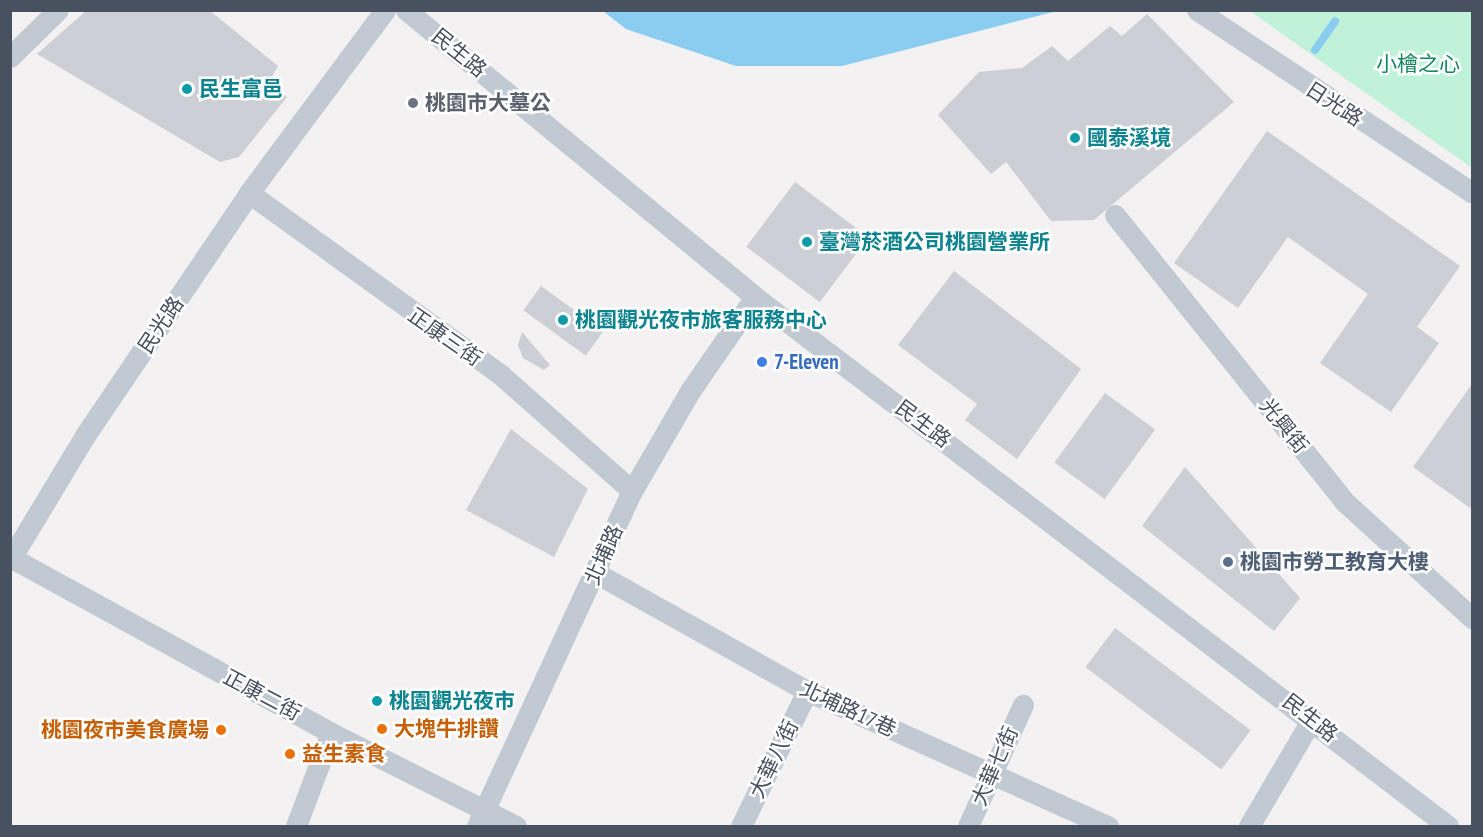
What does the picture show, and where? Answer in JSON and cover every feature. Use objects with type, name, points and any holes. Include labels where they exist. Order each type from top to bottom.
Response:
[{"type":"street","points":[[10,57],[58,10]]},
{"type":"street","name":"民光路","points":[[11,558],[86,434],[249,193],[385,10]]},
{"type":"street","name":"民生路","points":[[406,10],[755,297],[1312,718],[1448,826]]},
{"type":"street","name":"日光路","points":[[1197,10],[1473,194]]},
{"type":"street","name":"正康三街","points":[[249,193],[501,375],[632,491]]},
{"type":"street","name":"光興街","points":[[1115,215],[1346,503],[1473,618]]},
{"type":"street","name":"北埔路","points":[[480,818],[596,573],[632,491],[690,391],[755,297]]},
{"type":"street","name":"正康二街","points":[[11,558],[331,733],[480,818],[516,826]]},
{"type":"street","name":"北埔路17巷","points":[[596,573],[807,691],[1108,826]]},
{"type":"street","name":"大華八街","points":[[741,826],[807,691]]},
{"type":"street","name":"大華七街","points":[[968,826],[1023,705]]},
{"type":"street","points":[[1250,826],[1312,718]]},
{"type":"street","points":[[296,826],[331,733]]},
{"type":"green space","name":"小檜之心","points":[[1250,11],[1472,11],[1472,168]]},
{"type":"water","points":[[603,11],[1057,11],[842,66],[736,66],[626,29]]},
{"type":"building","name":"民生富邑","points":[[87,10],[209,10],[278,66],[269,82],[287,97],[239,157],[220,162],[37,54]]},
{"type":"building","name":"國泰溪境","points":[[1147,14],[1234,102],[1094,220],[1051,221],[1006,162],[991,174],[938,115],[979,72],[1022,68],[1052,46],[1068,61],[1110,26],[1122,36]]},
{"type":"building","points":[[1267,131],[1460,266],[1417,327],[1439,343],[1391,412],[1320,363],[1368,294],[1288,237],[1238,308],[1174,263]]},
{"type":"building","name":"臺灣菸酒公司桃園營業所","points":[[795,182],[868,237],[820,302],[746,247]]},
{"type":"building","points":[[954,271],[1081,369],[1017,459],[965,420],[977,404],[898,345]]},
{"type":"building","name":"桃園觀光夜市旅客服務中心","points":[[541,286],[603,331],[586,356],[523,310]]},
{"type":"building","points":[[522,332],[550,365],[544,370],[523,358],[518,345]]},
{"type":"building","points":[[1472,384],[1472,504],[1470,508],[1413,467]]},
{"type":"building","points":[[1105,393],[1155,429],[1105,499],[1054,463]]},
{"type":"building","points":[[511,429],[588,489],[554,557],[466,510]]},
{"type":"building","name":"桃園市勞工教育大樓","points":[[1185,467],[1300,598],[1274,631],[1142,526]]},
{"type":"building","points":[[1115,628],[1251,730],[1221,769],[1086,667]]},
{"type":"waterway","points":[[1315,50],[1335,21]]},
{"type":"place","name":"民生富邑","points":[[187,89]]},
{"type":"place","name":"桃園市大墓公","points":[[413,103]]},
{"type":"place","name":"國泰溪境","points":[[1075,138]]},
{"type":"place","name":"臺灣菸酒公司桃園營業所","points":[[807,242]]},
{"type":"place","name":"桃園觀光夜市旅客服務中心","points":[[563,320]]},
{"type":"place","name":"7-Eleven","points":[[762,362]]},
{"type":"place","name":"桃園市勞工教育大樓","points":[[1228,562]]},
{"type":"place","name":"桃園觀光夜市","points":[[377,701]]},
{"type":"place","name":"大塊牛排讚","points":[[382,729]]},
{"type":"place","name":"桃園夜市美食廣場","points":[[221,730]]},
{"type":"place","name":"益生素食","points":[[290,754]]}]
